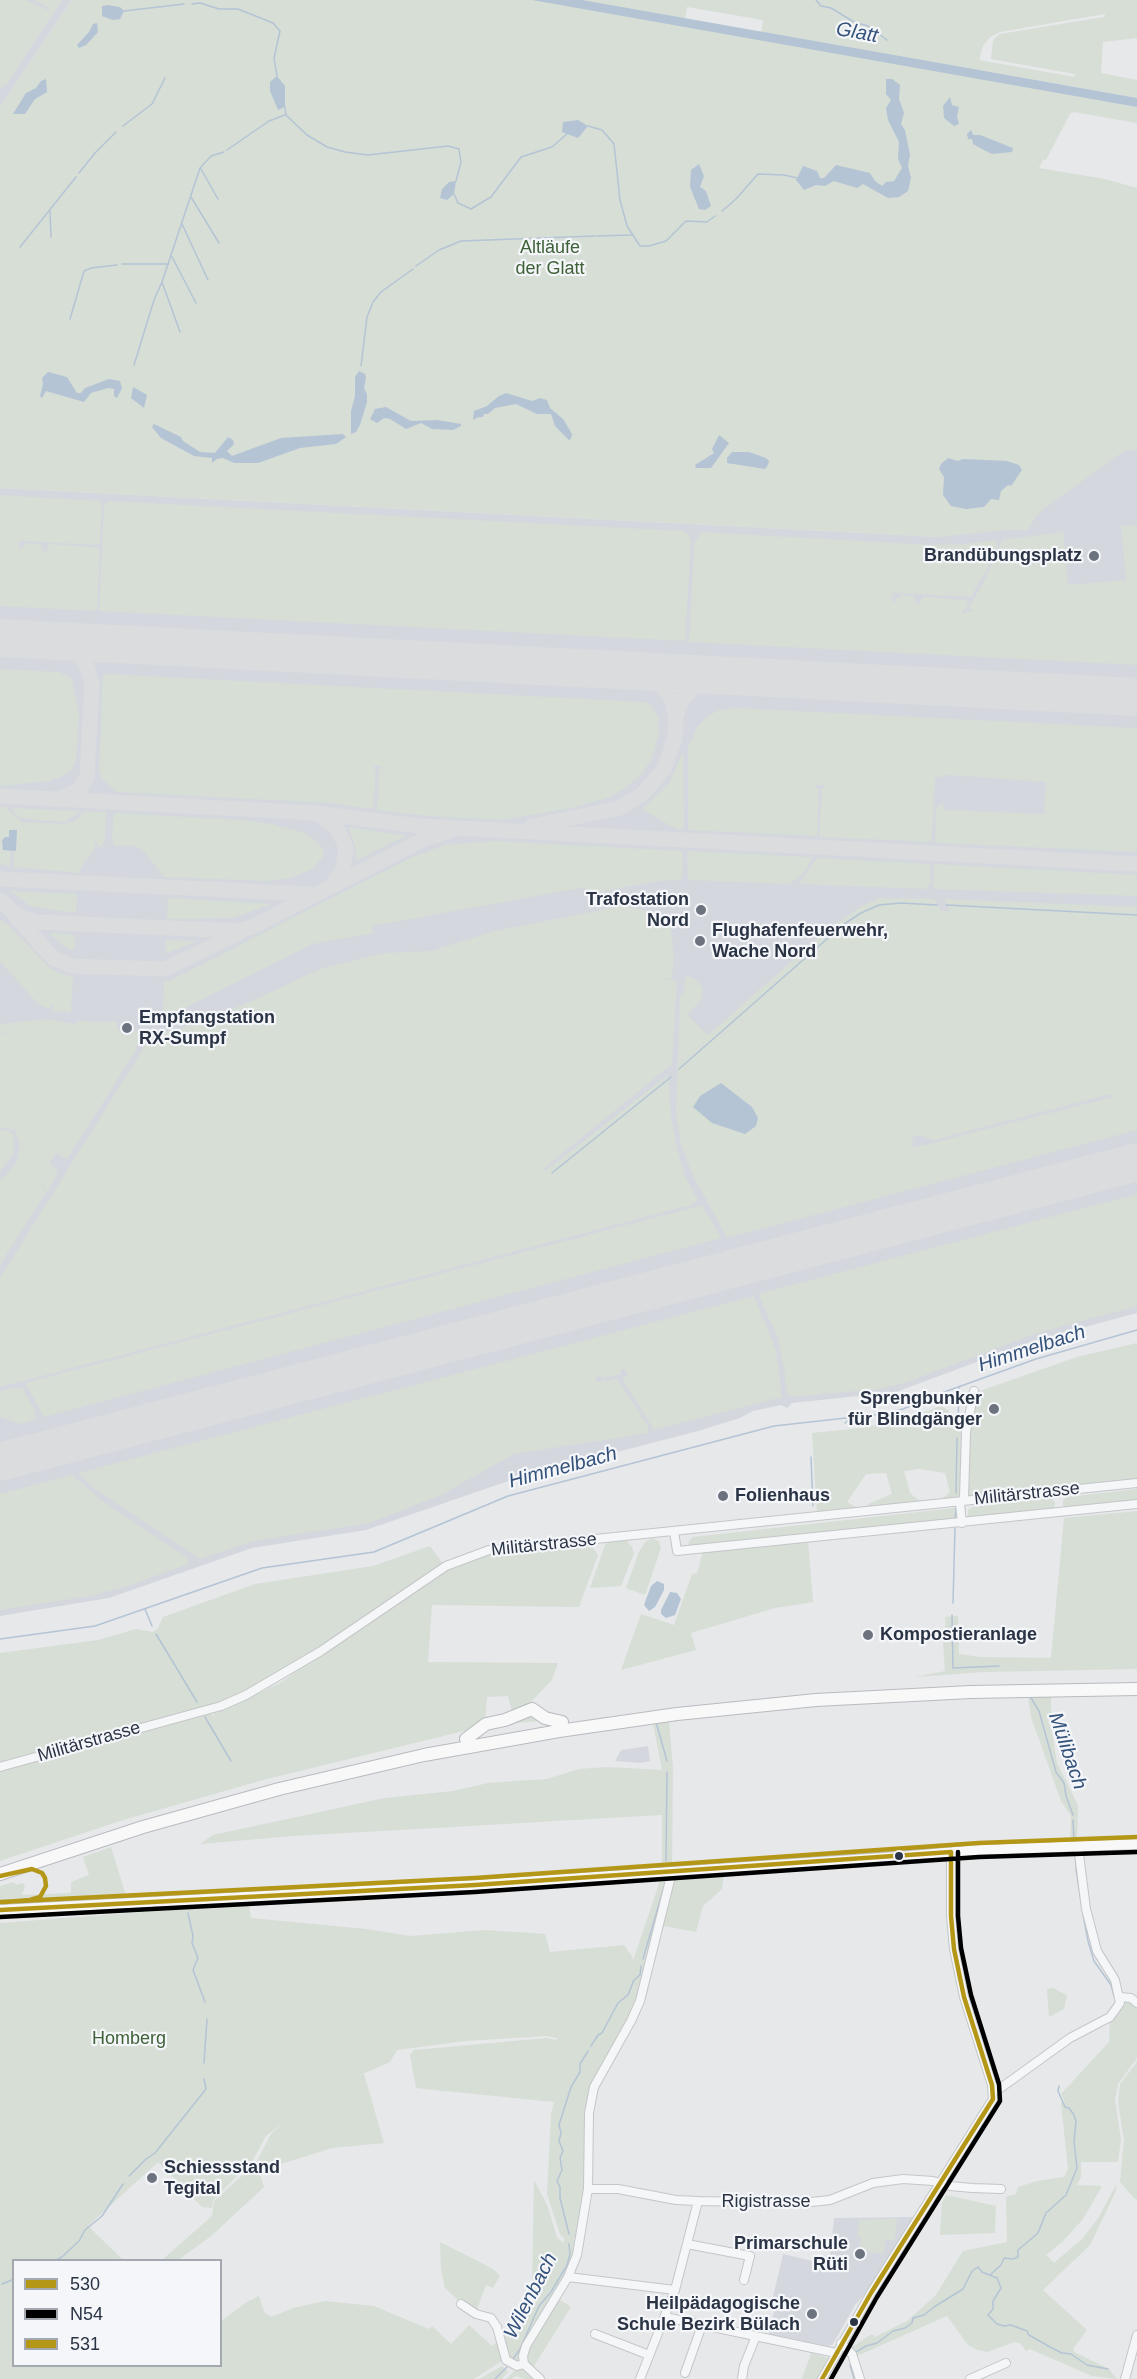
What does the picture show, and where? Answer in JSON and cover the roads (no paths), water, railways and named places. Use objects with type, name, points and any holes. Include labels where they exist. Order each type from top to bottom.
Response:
[{"type":"highway","points":[[0,1866],[123,1825],[217,1797],[319,1771],[466,1739],[562,1722],[691,1704],[825,1692],[941,1685],[1137,1682]]},
{"type":"highway","points":[[0,1874],[134,1829],[269,1791],[424,1755],[559,1731],[676,1714],[816,1700],[961,1692],[1137,1689]]},
{"type":"highway","points":[[466,1739],[486,1724],[505,1720],[532,1709],[545,1718],[562,1722]]},
{"type":"main road","points":[[0,1910],[475,1885],[951,1852],[1137,1844]]},
{"type":"street","points":[[962,1523],[960,1504],[966,1432],[974,1391]]},
{"type":"street","name":"Militärstrasse","points":[[0,1767],[221,1706],[246,1695],[321,1651],[446,1566],[472,1555],[504,1548],[1137,1483]]},
{"type":"street","points":[[674,1531],[677,1551],[1137,1504]]},
{"type":"street","points":[[993,2091],[1002,2087],[1070,2038],[1110,2017],[1116,2009],[1120,1997],[1115,1980],[1097,1951],[1086,1909],[1078,1846]]},
{"type":"street","points":[[822,2379],[841,2343],[993,2099],[993,2091],[964,1996],[955,1956],[951,1916],[951,1852]]},
{"type":"street","points":[[517,2364],[568,2277],[577,2255],[588,2189],[589,2113],[594,2088],[640,2001],[672,1872]]},
{"type":"street","points":[[1120,1997],[1135,1998]]},
{"type":"street","name":"Rigistrasse","points":[[588,2189],[618,2189],[676,2200],[802,2203],[830,2200],[873,2183],[903,2179],[933,2181],[972,2188],[1001,2189]]},
{"type":"street","points":[[640,2379],[675,2290],[698,2201]]},
{"type":"street","points":[[687,2244],[750,2256],[744,2280]]},
{"type":"street","points":[[568,2277],[675,2290]]},
{"type":"street","points":[[461,2304],[476,2314],[491,2318],[497,2326],[506,2360],[517,2364],[540,2379]]},
{"type":"street","points":[[665,2317],[836,2353]]},
{"type":"street","points":[[685,2373],[702,2325]]},
{"type":"street","points":[[595,2334],[650,2355]]},
{"type":"street","points":[[1125,2379],[1137,2335]]},
{"type":"street","points":[[742,2379],[744,2366],[756,2336]]},
{"type":"street","points":[[841,2343],[852,2354],[860,2379]]},
{"type":"street","points":[[970,2379],[1006,2362]]},
{"type":"water","points":[[532,0],[582,0],[979,70],[1137,98],[1137,107]]},
{"type":"water","points":[[102,6],[120,7],[124,11],[120,19],[113,20],[102,16]]},
{"type":"water","points":[[97,23],[98,32],[86,45],[79,48],[77,45],[93,24]]},
{"type":"water","points":[[277,76],[285,86],[285,107],[278,110],[270,91],[270,82]]},
{"type":"water","points":[[46,79],[47,92],[35,99],[25,114],[13,114],[26,93]]},
{"type":"water","points":[[886,79],[892,79],[900,85],[899,99],[904,113],[901,124],[905,130],[910,155],[908,166],[911,178],[908,191],[899,197],[888,198],[863,184],[857,188],[834,181],[825,186],[816,185],[804,190],[796,180],[803,166],[817,171],[820,178],[824,178],[836,165],[870,173],[882,186],[886,182],[894,181],[902,168],[898,159],[899,142],[888,120],[886,108],[891,100],[886,94]]},
{"type":"water","points":[[950,97],[952,105],[959,107],[957,117],[959,124],[954,126],[944,118],[943,106]]},
{"type":"water","points":[[578,120],[588,126],[578,138],[562,132],[563,122]]},
{"type":"water","points":[[971,130],[973,135],[980,135],[1013,148],[1012,152],[992,154],[984,150],[973,144],[972,139],[968,139],[967,134]]},
{"type":"water","points":[[699,164],[704,176],[700,187],[706,191],[711,206],[705,210],[699,209],[690,187],[691,170]]},
{"type":"water","points":[[456,181],[454,194],[447,200],[440,198],[442,189],[449,182]]},
{"type":"water","points":[[359,371],[365,374],[364,388],[367,402],[360,425],[356,432],[351,434],[355,377]]},
{"type":"water","points":[[48,372],[67,377],[77,393],[109,379],[120,381],[122,388],[117,398],[114,396],[114,389],[108,388],[91,393],[84,402],[46,391],[42,398],[40,396],[42,378]]},
{"type":"water","points":[[133,387],[147,395],[144,408],[131,398]]},
{"type":"water","points":[[506,393],[532,401],[540,398],[547,400],[550,408],[563,419],[572,434],[571,439],[569,440],[555,426],[551,414],[537,414],[516,404],[495,408],[483,417],[473,420],[474,411],[487,406]]},
{"type":"water","points":[[386,407],[411,421],[437,420],[461,424],[461,426],[453,430],[432,429],[421,423],[406,429],[390,419],[384,418],[377,423],[370,419],[375,409]]},
{"type":"water","points":[[154,424],[181,437],[183,441],[200,452],[215,453],[228,437],[233,440],[234,444],[227,451],[232,456],[281,438],[343,434],[346,437],[336,444],[300,448],[258,463],[234,463],[223,458],[212,463],[212,458],[194,456],[161,438],[152,427]]},
{"type":"water","points":[[719,435],[729,443],[711,468],[696,468],[695,465],[714,453],[712,449]]},
{"type":"water","points":[[732,452],[749,452],[766,458],[769,461],[768,465],[765,469],[727,463],[727,458]]},
{"type":"water","points":[[948,458],[958,461],[963,459],[1007,461],[1019,465],[1022,470],[1011,486],[1008,485],[1001,491],[999,500],[991,499],[984,507],[966,509],[951,506],[943,495],[944,477],[939,469]]},
{"type":"water","points":[[9,830],[17,830],[16,851],[3,850],[2,840],[9,837]]},
{"type":"water","points":[[721,1083],[752,1107],[758,1118],[756,1126],[745,1134],[712,1123],[693,1107],[700,1096]]},
{"type":"water","points":[[657,1581],[664,1584],[664,1590],[655,1607],[649,1611],[644,1605],[651,1586]]},
{"type":"water","points":[[670,1592],[677,1593],[681,1599],[675,1615],[666,1618],[661,1614],[661,1610]]},
{"type":"waterway","name":"Glatt","points":[[816,0],[821,6],[831,8],[854,22],[868,26],[887,40]]},
{"type":"waterway","points":[[192,4],[200,3],[219,9],[238,9],[273,23],[280,31],[274,58],[277,76]]},
{"type":"waterway","points":[[124,11],[184,4]]},
{"type":"waterway","points":[[123,126],[152,104],[165,78]]},
{"type":"waterway","points":[[285,107],[286,115],[307,135],[327,147],[345,152],[368,155],[448,146],[459,149],[461,162],[456,181]]},
{"type":"waterway","points":[[227,150],[269,121],[285,115]]},
{"type":"waterway","points":[[588,126],[602,130],[614,144],[620,200],[627,226],[640,246],[666,241],[686,221],[707,222],[715,216]]},
{"type":"waterway","points":[[79,173],[116,132]]},
{"type":"waterway","points":[[454,194],[458,203],[471,209],[491,197],[521,157],[552,147],[568,133]]},
{"type":"waterway","points":[[134,365],[200,168],[211,156],[224,152]]},
{"type":"waterway","points":[[201,169],[218,199]]},
{"type":"waterway","points":[[722,211],[758,174],[797,178]]},
{"type":"waterway","points":[[20,247],[76,177]]},
{"type":"waterway","points":[[191,197],[219,243]]},
{"type":"waterway","points":[[50,211],[51,237]]},
{"type":"waterway","points":[[182,224],[208,280]]},
{"type":"waterway","points":[[597,236],[632,235]]},
{"type":"waterway","points":[[416,266],[439,250],[461,241],[595,236]]},
{"type":"waterway","points":[[171,255],[196,303]]},
{"type":"waterway","points":[[122,264],[169,264]]},
{"type":"waterway","points":[[70,319],[84,271],[117,265]]},
{"type":"waterway","points":[[361,366],[367,317],[373,302],[381,292],[413,269]]},
{"type":"waterway","points":[[162,282],[180,332]]},
{"type":"waterway","points":[[679,1069],[844,924],[861,913],[879,905],[901,903],[937,905]]},
{"type":"waterway","points":[[946,905],[1137,915]]},
{"type":"waterway","points":[[552,1173],[671,1077]]},
{"type":"waterway","name":"Himmelbach","points":[[0,1639],[95,1626],[262,1568],[374,1552],[508,1496],[774,1426],[882,1414],[903,1409],[1036,1359],[1137,1330]]},
{"type":"waterway","points":[[958,1425],[959,1387]]},
{"type":"waterway","name":"Himmelbach","points":[[845,1423],[851,1418]]},
{"type":"waterway","points":[[956,1493],[957,1438]]},
{"type":"waterway","points":[[811,1457],[813,1506]]},
{"type":"waterway","points":[[955,1519],[956,1508]]},
{"type":"waterway","points":[[953,1603],[955,1528]]},
{"type":"waterway","points":[[145,1609],[152,1626]]},
{"type":"waterway","points":[[952,1615],[953,1668],[999,1666]]},
{"type":"waterway","points":[[156,1634],[197,1702]]},
{"type":"waterway","name":"Mülibach","points":[[1031,1698],[1039,1711],[1056,1772],[1064,1783],[1073,1815]]},
{"type":"waterway","points":[[205,1717],[231,1761]]},
{"type":"waterway","name":"Wilenbach","points":[[656,1722],[667,1761]]},
{"type":"waterway","name":"Wilenbach","points":[[666,1861],[667,1772]]},
{"type":"waterway","name":"Mülibach","points":[[1073,1820],[1074,1842]]},
{"type":"waterway","name":"Mülibach","points":[[1075,1854],[1076,1866]]},
{"type":"waterway","name":"Mülibach","points":[[1076,1869],[1081,1901]]},
{"type":"waterway","name":"Wilenbach","points":[[643,1959],[663,1890]]},
{"type":"waterway","points":[[188,1913],[193,1936],[192,1943],[198,1958],[193,1970],[205,2002]]},
{"type":"waterway","name":"Mülibach","points":[[1083,1914],[1094,1961],[1111,1985],[1114,1996]]},
{"type":"waterway","name":"Wilenbach","points":[[591,2046],[602,2033],[618,2003],[628,1995],[634,1980],[640,1975],[641,1966]]},
{"type":"waterway","points":[[204,2063],[207,2019]]},
{"type":"waterway","name":"Wilenbach","points":[[569,2234],[557,2181],[562,2170],[560,2158],[563,2151],[559,2141],[561,2133],[559,2125],[571,2087],[580,2072],[580,2064],[588,2051]]},
{"type":"waterway","points":[[129,2176],[155,2153],[206,2089],[204,2079]]},
{"type":"waterway","name":"Mülibach","points":[[991,2274],[1001,2265],[1004,2258],[1018,2257],[1018,2250],[1038,2233],[1046,2213],[1066,2195],[1077,2168],[1074,2142],[1076,2121],[1069,2108],[1065,2107],[1058,2091],[1059,2086]]},
{"type":"waterway","points":[[58,2259],[79,2241],[85,2230],[102,2216],[123,2184]]},
{"type":"waterway","name":"Wilenbach","points":[[513,2359],[520,2349],[539,2306],[551,2292],[567,2265],[570,2254],[569,2244]]},
{"type":"waterway","points":[[856,2352],[877,2343],[893,2331],[905,2328],[912,2323],[913,2318],[924,2315],[963,2289],[972,2271],[978,2267],[982,2272],[997,2278],[1001,2288],[993,2301],[993,2309],[988,2315],[997,2324],[1011,2325],[1027,2331],[1029,2335],[1050,2347],[1062,2353],[1071,2354],[1087,2365],[1108,2369]]},
{"type":"waterway","points":[[2,2284],[12,2280]]},
{"type":"waterway","name":"Mülibach","points":[[850,2365],[854,2379]]},
{"type":"waterway","name":"Wilenbach","points":[[495,2379],[507,2367]]},
{"type":"place","name":"Brandübungsplatz","points":[[1094,556]]},
{"type":"place","name":"Trafostation Nord","points":[[701,910]]},
{"type":"place","name":"Flughafenfeuerwehr, Wache Nord","points":[[700,941]]},
{"type":"place","name":"Empfangstation RX-Sumpf","points":[[127,1028]]},
{"type":"place","name":"Sprengbunker für Blindgänger","points":[[994,1409]]},
{"type":"place","name":"Folienhaus","points":[[723,1496]]},
{"type":"place","name":"Kompostieranlage","points":[[868,1635]]},
{"type":"place","name":"Schiessstand Tegital","points":[[152,2178]]},
{"type":"place","name":"Primarschule Rüti","points":[[860,2254]]},
{"type":"place","name":"Heilpädagogische Schule Bezirk Bülach","points":[[812,2314]]},
{"type":"park label","name":"Altläufe der Glatt","points":[[550,258]]},
{"type":"park label","name":"Homberg","points":[[129,2039]]}]
